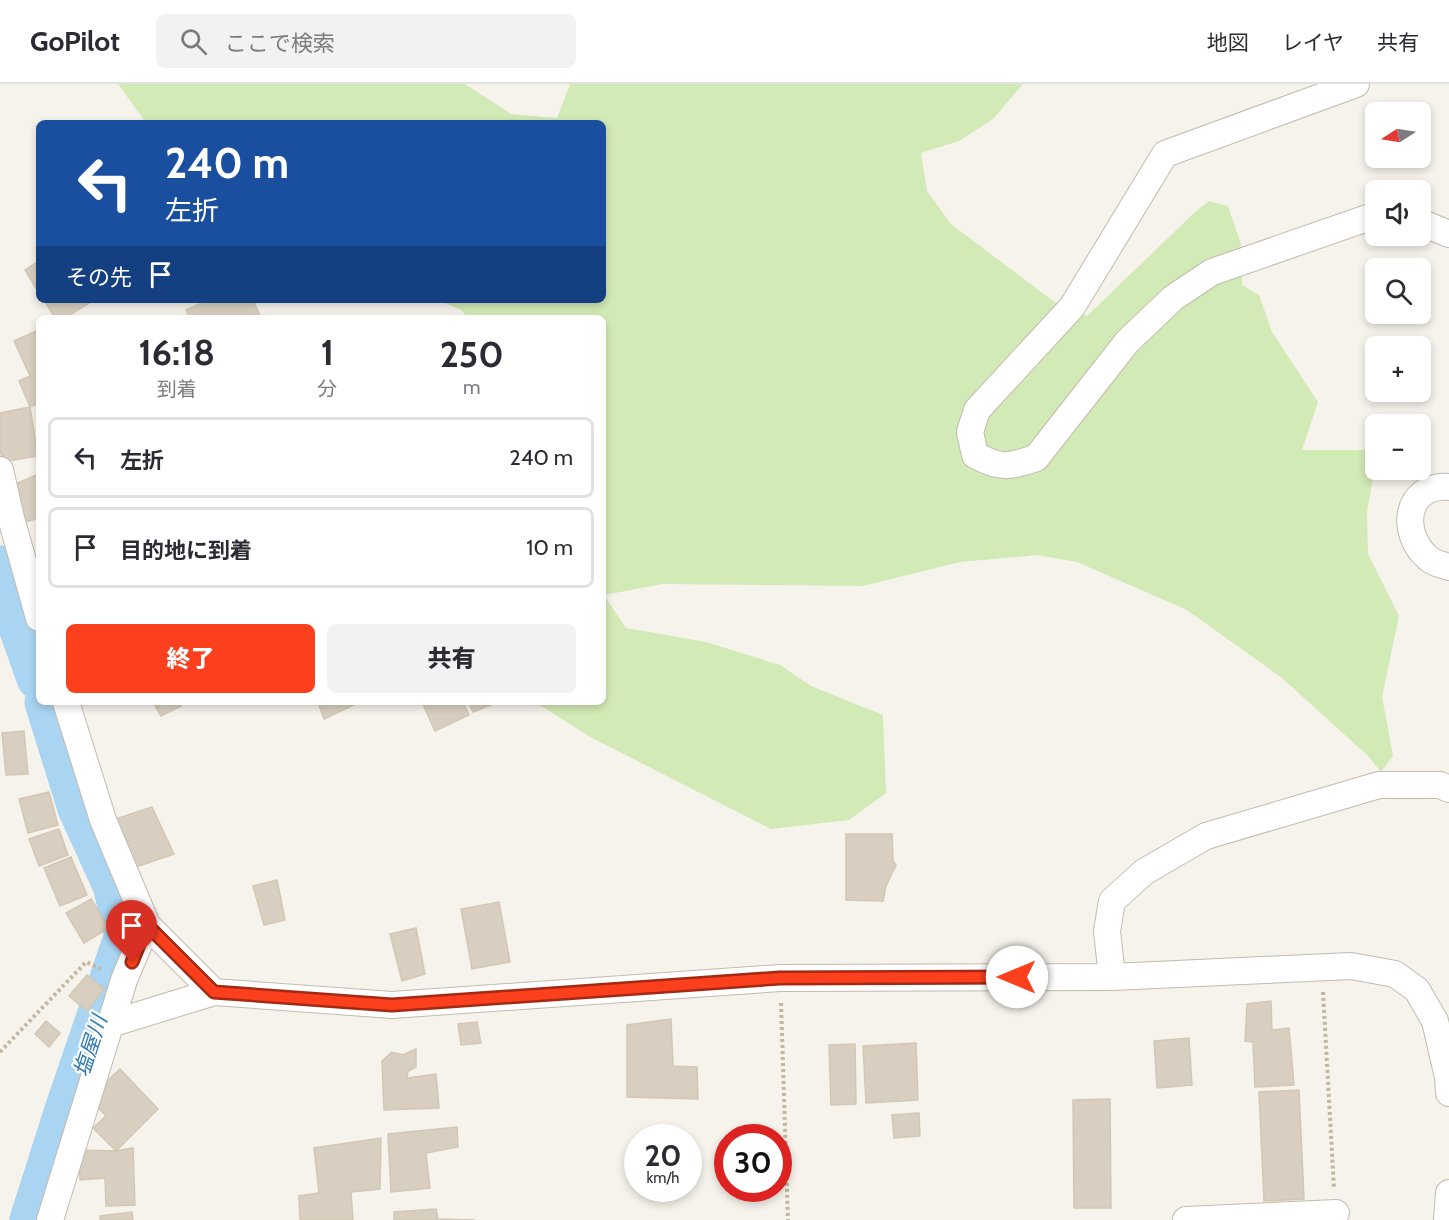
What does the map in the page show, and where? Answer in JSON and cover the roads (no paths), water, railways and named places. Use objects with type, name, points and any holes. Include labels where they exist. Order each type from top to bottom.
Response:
[{"type":"street","points":[[1356,84],[1165,154],[1072,307],[976,410],[970,432],[975,455],[992,465],[1014,465],[1036,458],[1127,342],[1173,298],[1212,272],[1365,219]]},
{"type":"street","points":[[1431,227],[1449,234]]},
{"type":"street","points":[[0,471],[36,607]]},
{"type":"street","points":[[1449,487],[1432,487],[1414,501],[1409,523],[1417,546],[1429,560],[1449,567]]},
{"type":"street","points":[[67,705],[103,820],[147,925],[214,992]]},
{"type":"street","points":[[1112,977],[1107,931],[1112,901],[1144,872],[1206,836],[1379,785],[1440,786],[1449,789]]},
{"type":"street","points":[[50,1220],[124,980],[147,925]]},
{"type":"street","points":[[110,1024],[214,992],[392,1005],[780,978],[1112,977],[1351,966],[1395,974],[1417,990],[1435,1021],[1448,1077],[1449,1093]]},
{"type":"street","points":[[1447,1220],[1449,1193]]},
{"type":"street","points":[[1186,1220],[1336,1213]]},
{"type":"waterway","name":"塩屋川","points":[[0,568],[36,670]]},
{"type":"waterway","name":"塩屋川","points":[[32,1220],[127,935],[115,885],[80,808],[48,705]]}]
